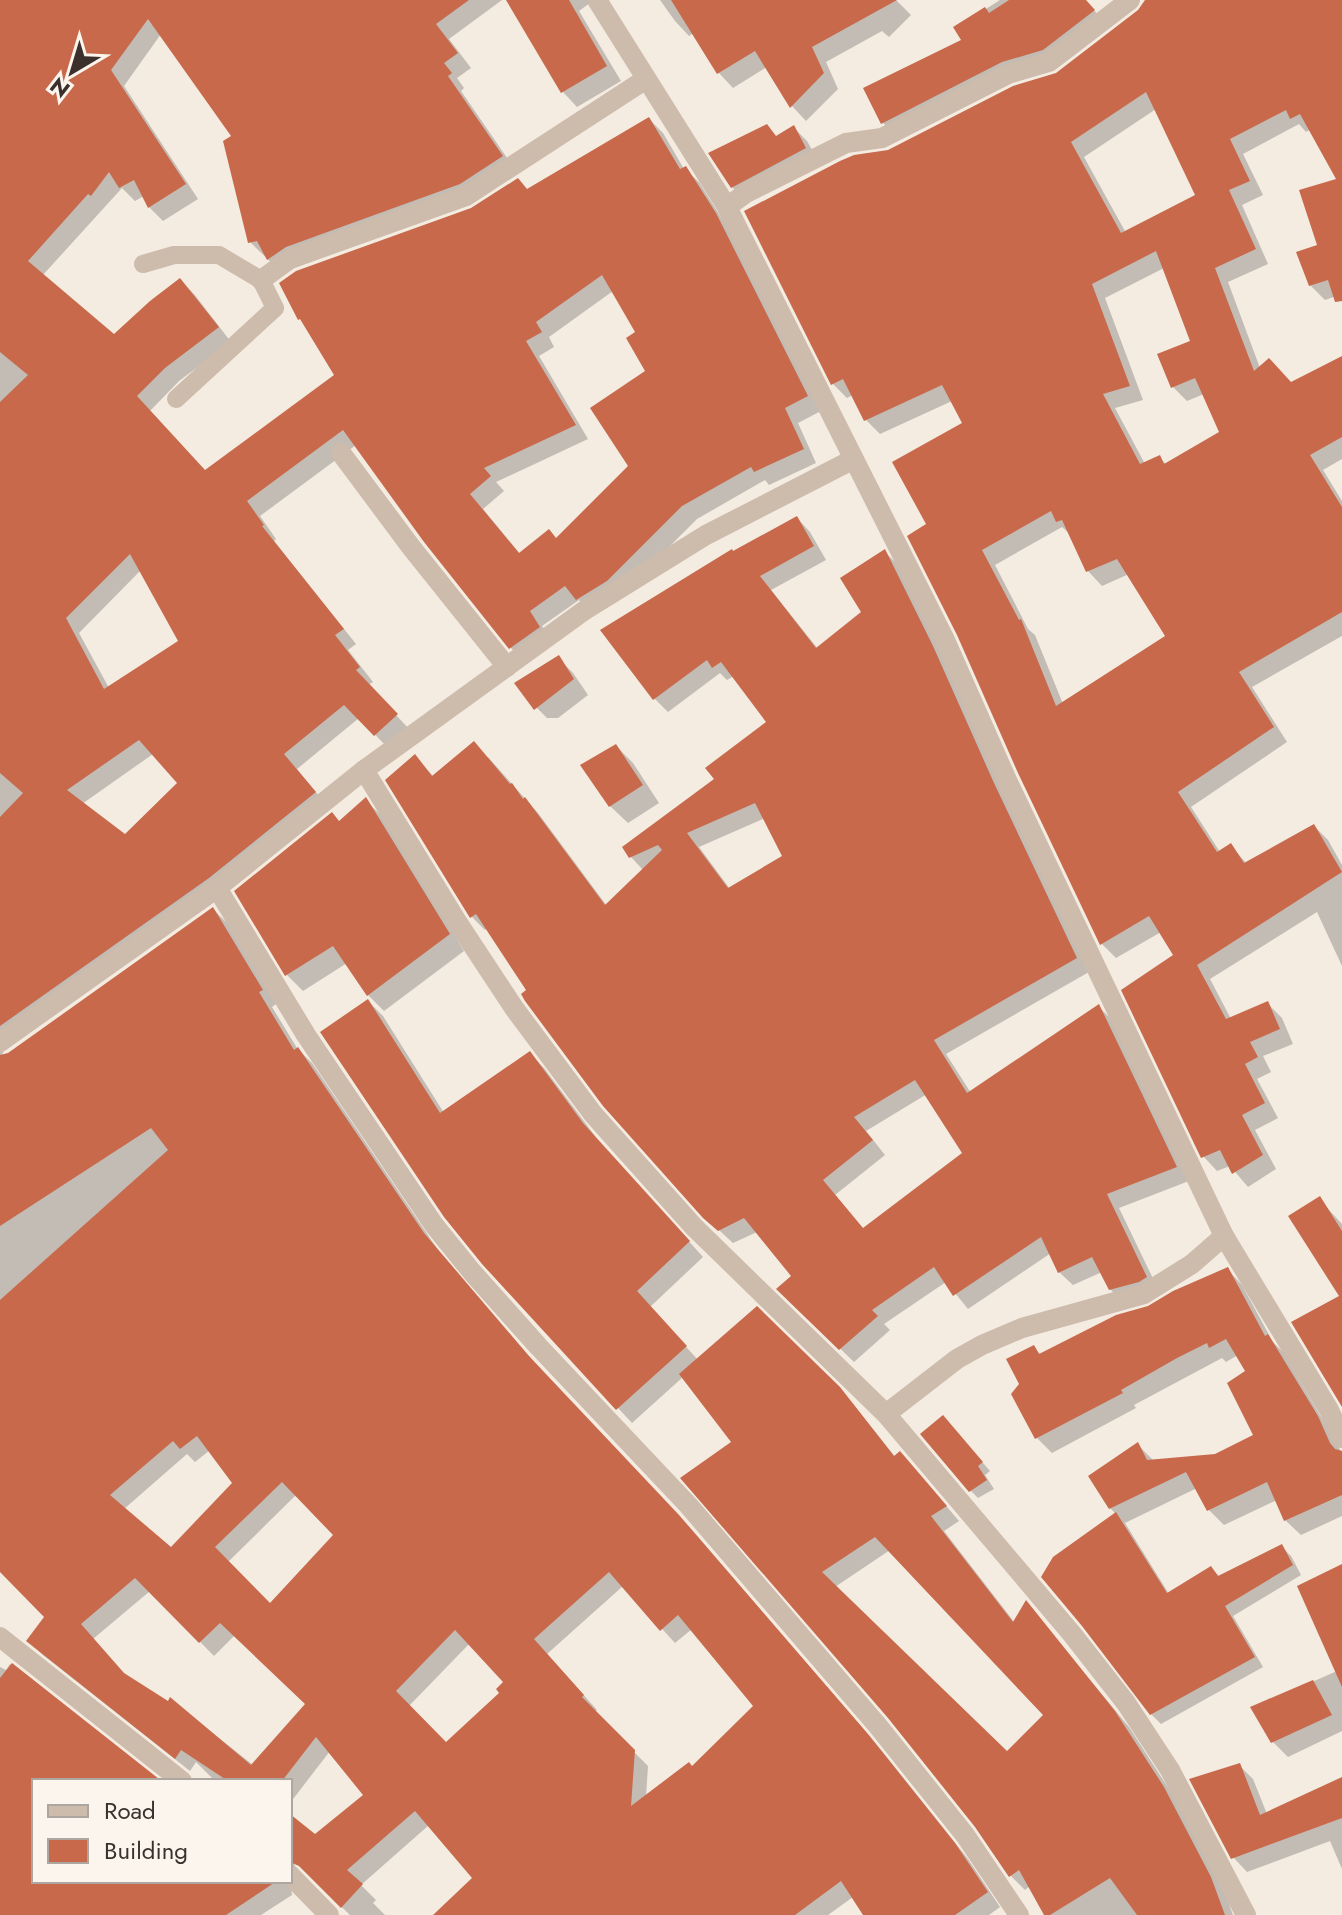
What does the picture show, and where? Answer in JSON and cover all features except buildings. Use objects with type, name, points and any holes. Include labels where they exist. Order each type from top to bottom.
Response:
[{"type":"street","points":[[597,0],[727,207],[945,640],[1006,778],[1224,1236],[1329,1410],[1342,1438]]},
{"type":"street","points":[[727,207],[746,193],[846,143],[882,138],[1008,74],[1049,62],[1130,0]]},
{"type":"street","points":[[261,280],[290,259],[466,196],[646,79]]},
{"type":"street","points":[[341,453],[507,667]]},
{"type":"street","points":[[0,1042],[217,888],[364,770],[585,610],[706,535],[852,460]]},
{"type":"street","points":[[364,770],[514,1008],[593,1114],[694,1227],[886,1414],[1072,1634],[1126,1703],[1170,1770],[1246,1915]]},
{"type":"street","points":[[217,888],[306,1035],[443,1237],[538,1346],[689,1506],[878,1726],[965,1835],[1019,1915]]},
{"type":"street","points":[[886,1414],[957,1359],[982,1345],[1022,1328],[1144,1294],[1192,1264],[1224,1236]]},
{"type":"street","points":[[0,1637],[179,1779]]},
{"type":"street","points":[[292,1877],[329,1915]]},
{"type":"lane","points":[[143,264],[174,255],[219,255],[261,280],[275,308],[176,399]]}]
